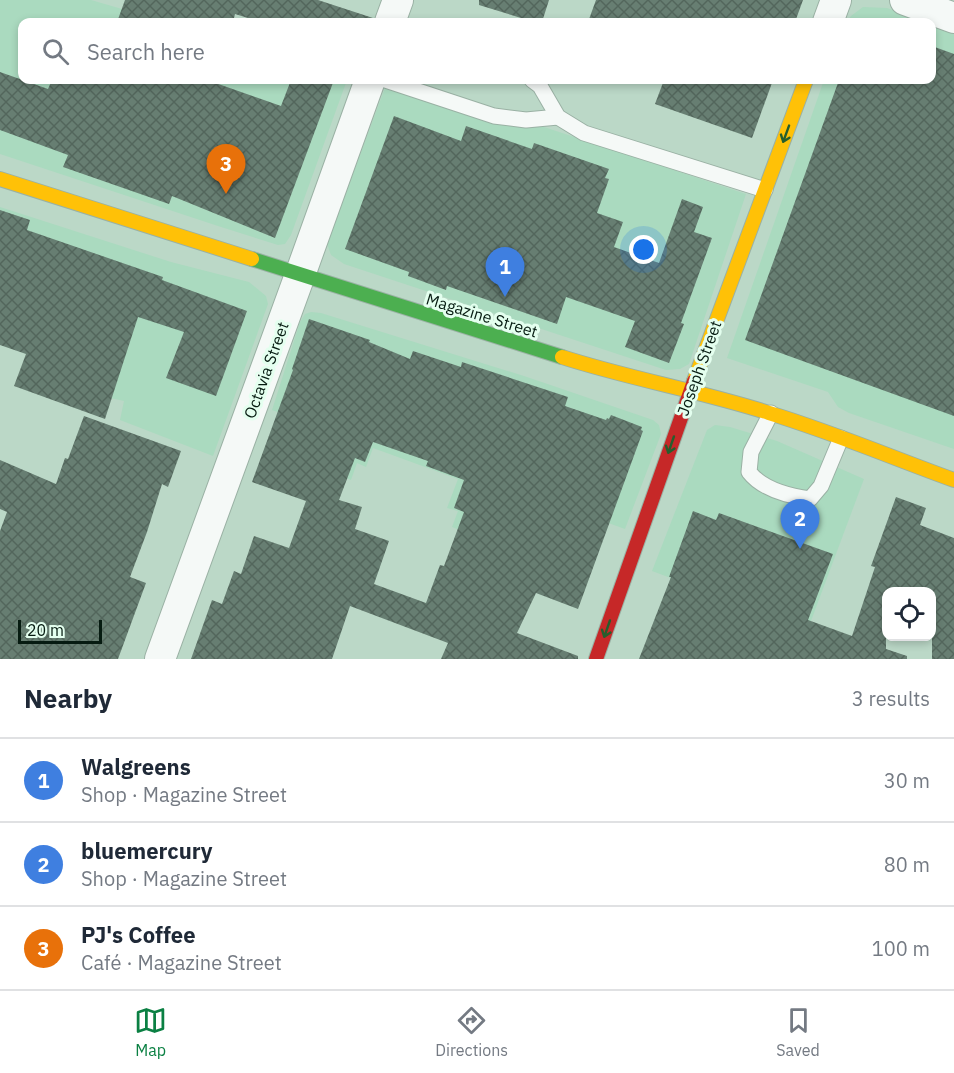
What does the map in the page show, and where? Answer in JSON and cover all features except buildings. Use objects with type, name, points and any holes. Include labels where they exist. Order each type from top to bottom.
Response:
[{"type":"street","points":[[391,18],[398,0]]},
{"type":"street","points":[[829,18],[836,0]]},
{"type":"street","points":[[905,0],[954,18]]},
{"type":"street","name":"Octavia Street","points":[[160,659],[369,84]]},
{"type":"street","name":"Joseph Street","points":[[596,659],[691,390],[805,84]]},
{"type":"street","name":"Magazine Street","points":[[0,179],[589,366],[691,390],[771,413],[954,480]]},
{"type":"lane","points":[[397,84],[494,116],[526,120],[558,117]]},
{"type":"lane","points":[[537,84],[558,117],[584,133],[765,190]]},
{"type":"lane","points":[[771,413],[751,452],[748,472],[757,483],[796,497],[810,499],[821,486],[841,438]]},
{"type":"shaded area","points":[[0,0],[91,0],[153,18],[18,18],[18,84],[346,84],[291,235],[285,244],[278,245],[0,154]]},
{"type":"shaded area","points":[[863,7],[887,8],[914,18],[850,18]]},
{"type":"shaded area","points":[[936,27],[954,34],[954,449],[849,413],[838,407],[828,392],[727,358],[823,84],[936,84]]},
{"type":"shaded area","points":[[386,85],[509,124],[544,127],[746,194],[689,364],[680,369],[666,370],[344,264],[331,255],[327,244]]},
{"type":"shaded area","points":[[0,207],[171,262],[249,282],[266,296],[268,304],[213,456],[120,420],[124,401],[101,396],[38,325],[0,310]]},
{"type":"shaded area","points":[[321,313],[527,377],[653,420],[659,425],[661,434],[625,529],[572,510],[479,538],[452,527],[458,511],[447,508],[458,479],[373,448],[366,467],[357,463],[351,480],[329,471],[342,435],[272,410],[300,322],[305,314]]},
{"type":"shaded area","points":[[715,425],[730,427],[777,441],[864,479],[808,629],[652,571],[707,430]]},
{"type":"traffic: fast","points":[[252,259],[562,357]]},
{"type":"traffic: slow","points":[[694,381],[805,84]]},
{"type":"traffic: slow","points":[[0,179],[252,259]]},
{"type":"traffic: slow","points":[[562,357],[793,420],[954,480]]},
{"type":"traffic: jam","points":[[596,659],[694,381]]},
{"type":"place","name":"PJ's Coffee","points":[[226,194]]},
{"type":"place","name":"Walgreens","points":[[505,297]]},
{"type":"place","name":"bluemercury","points":[[800,549]]}]
